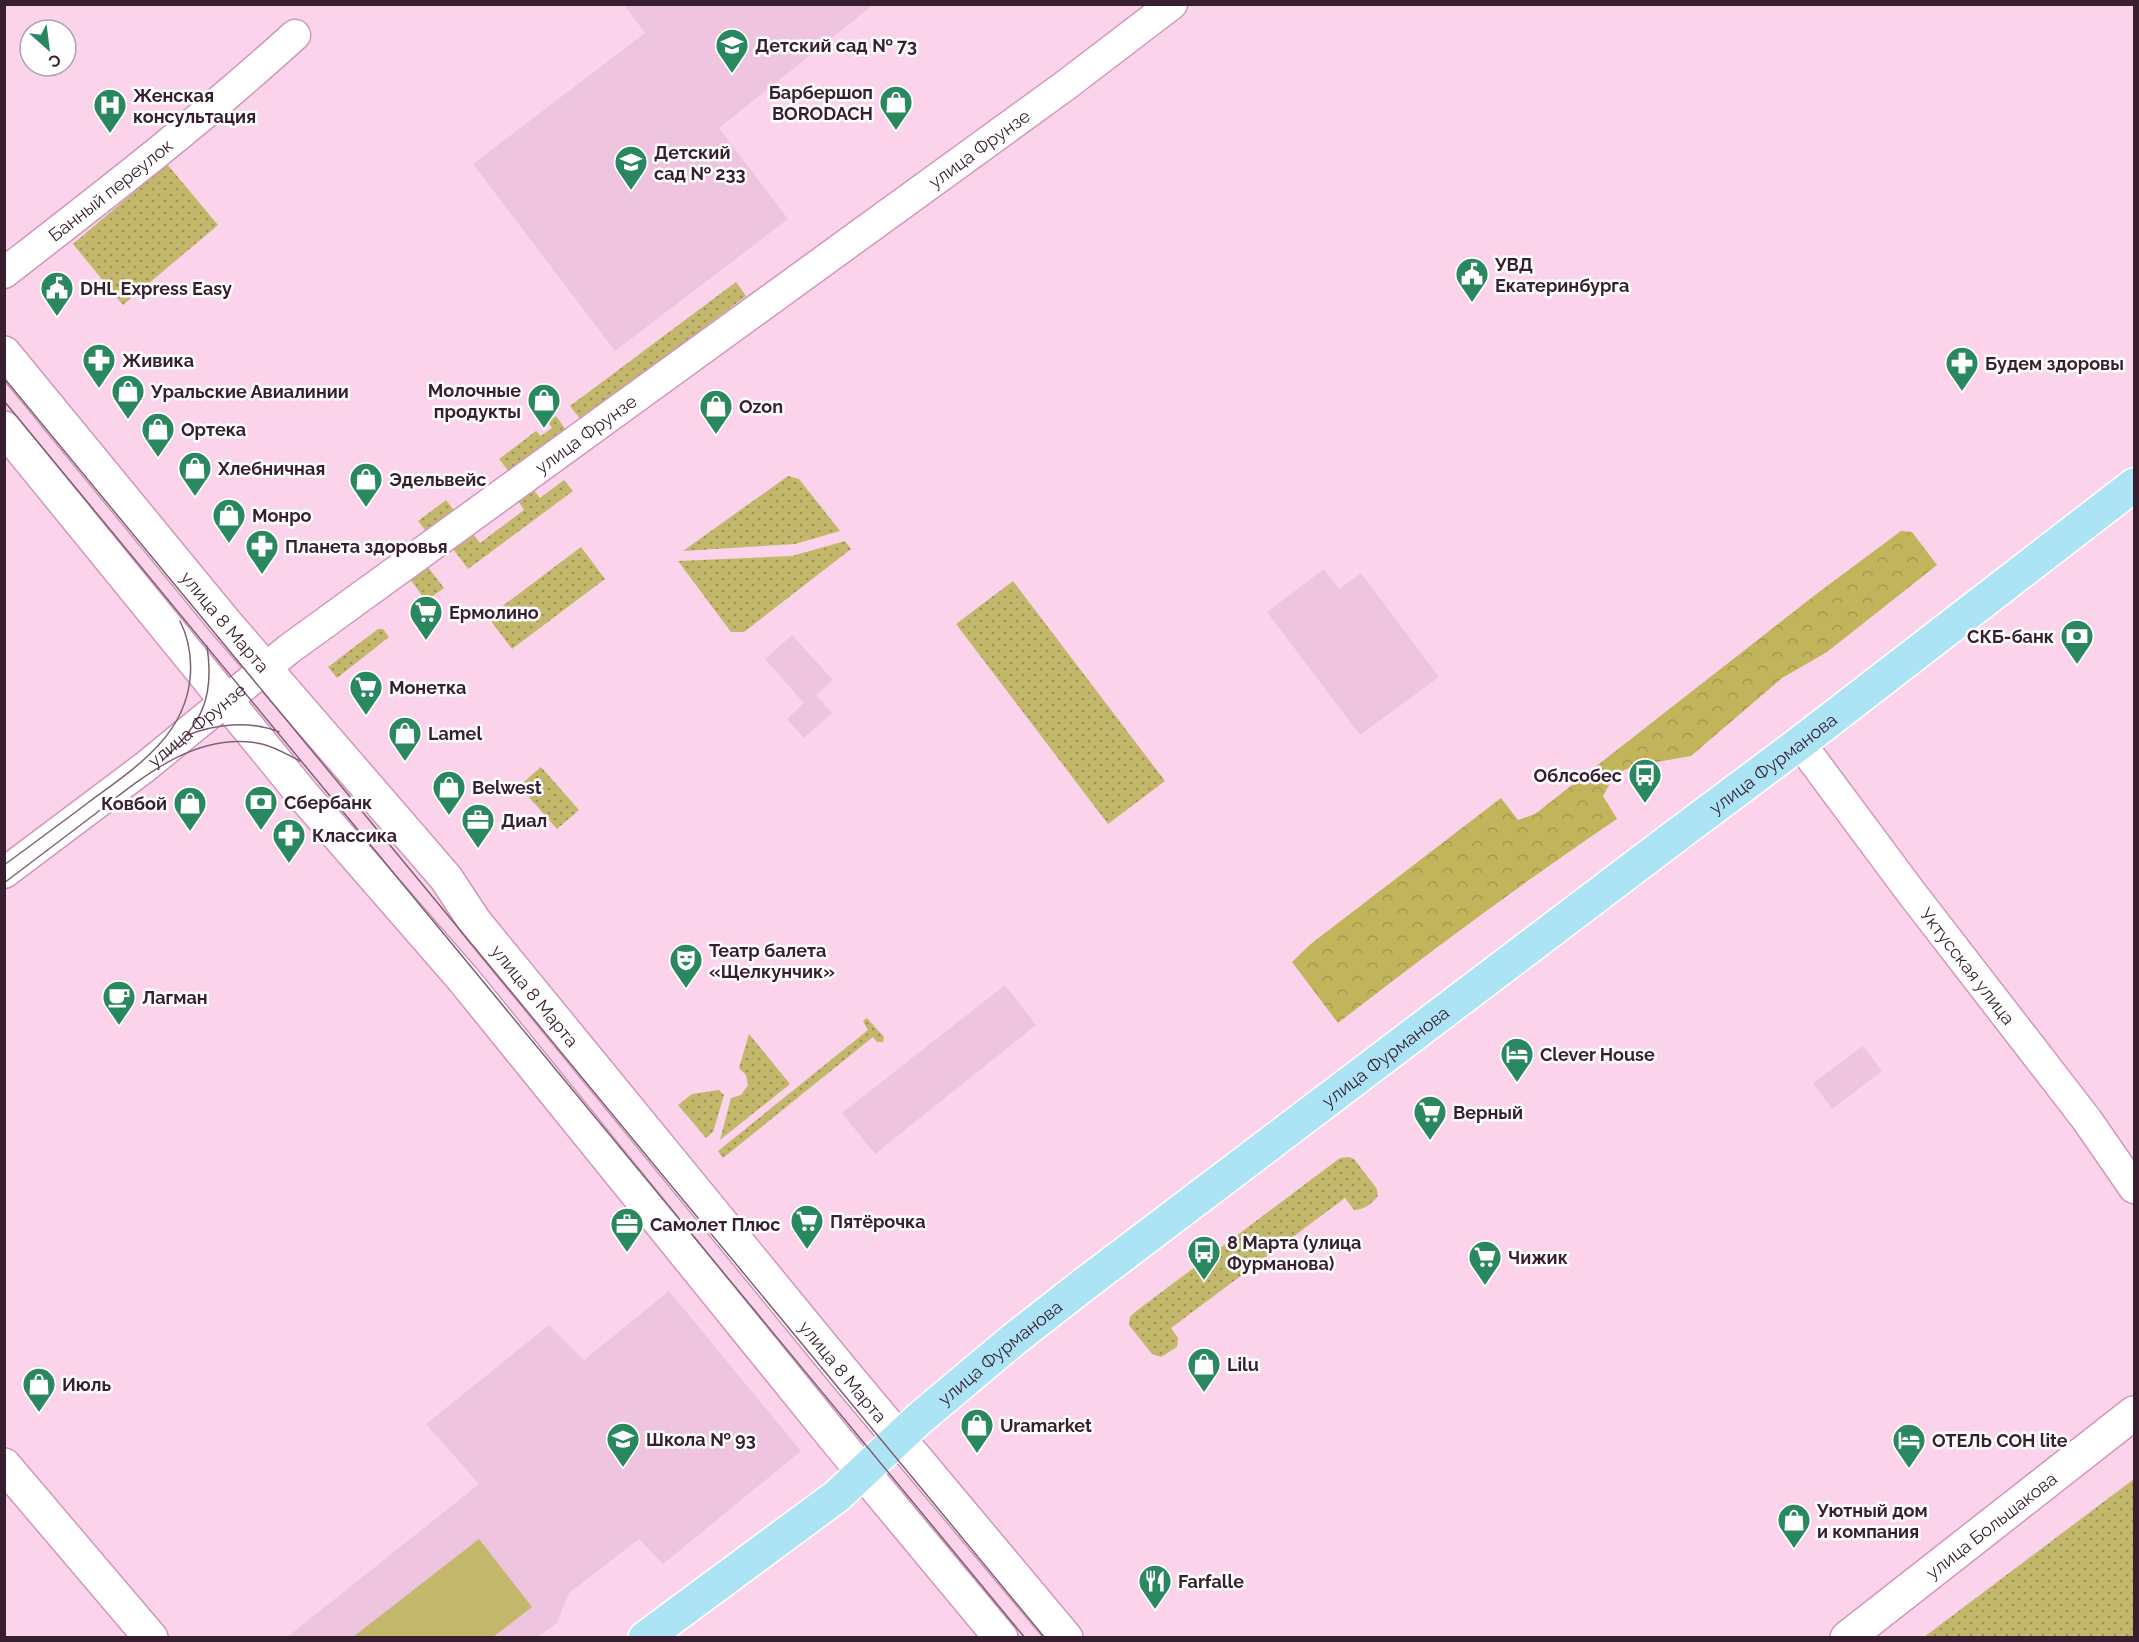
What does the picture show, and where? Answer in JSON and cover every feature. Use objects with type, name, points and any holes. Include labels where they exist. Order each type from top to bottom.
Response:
[{"type":"main road","name":"улица 8 Марта","points":[[4,353],[183,572],[446,878],[482,930],[845,1374],[1066,1638]]},
{"type":"main road","points":[[4,428],[303,795],[464,980],[863,1472],[1001,1638]]},
{"type":"main road","name":"улица Фурманова","points":[[645,1638],[837,1496],[899,1438],[1013,1340],[1082,1286],[1800,743],[2134,485]]},
{"type":"main road","name":"улица Большакова","points":[[1847,1638],[2134,1413]]},
{"type":"main road","points":[[4,1465],[151,1638]]},
{"type":"street","name":"улица Фрунзе","points":[[4,873],[145,767],[265,668],[580,436],[1056,92],[1172,4]]},
{"type":"street","name":"Банный переулок","points":[[4,273],[176,137],[296,35]]},
{"type":"street","name":"Уктусская улица","points":[[1800,743],[1910,891],[2087,1120],[2134,1188]]},
{"type":"shaded area","name":"Детский сад № 233","points":[[624,5],[873,5],[719,128],[788,219],[615,351],[473,164],[645,33]]},
{"type":"shaded area","points":[[167,164],[218,225],[123,305],[73,244]]},
{"type":"shaded area","points":[[736,282],[746,296],[581,420],[570,406]]},
{"type":"shaded area","points":[[556,416],[566,430],[510,473],[499,459],[536,431],[541,436],[552,428],[548,422]]},
{"type":"shaded area","points":[[788,476],[799,479],[840,531],[795,544],[683,551]]},
{"type":"shaded area","points":[[564,480],[573,491],[468,569],[450,545],[470,530],[480,543],[524,510],[515,496],[530,485],[540,498]]},
{"type":"shaded area","points":[[446,500],[457,514],[429,535],[418,521]]},
{"type":"shaded area","points":[[845,541],[851,549],[744,632],[731,632],[678,561],[792,556]]},
{"type":"shaded area","points":[[581,547],[605,579],[512,649],[488,617]]},
{"type":"shaded area","points":[[425,563],[444,588],[426,601],[408,576]]},
{"type":"shaded area","points":[[1324,569],[1339,589],[1361,573],[1439,677],[1360,735],[1267,612]]},
{"type":"shaded area","points":[[1013,581],[1165,781],[1108,824],[956,624]]},
{"type":"shaded area","points":[[378,629],[383,629],[389,637],[337,678],[328,667]]},
{"type":"shaded area","points":[[792,635],[833,680],[816,695],[832,713],[804,738],[787,719],[804,703],[765,659]]},
{"type":"shaded area","points":[[541,767],[579,810],[557,829],[519,786]]},
{"type":"shaded area","points":[[1005,985],[1036,1025],[875,1154],[842,1113]]},
{"type":"shaded area","points":[[867,1018],[884,1037],[883,1042],[877,1042],[873,1037],[723,1158],[718,1151],[868,1030],[863,1021]]},
{"type":"shaded area","points":[[749,1034],[790,1084],[720,1140],[731,1098],[741,1095],[748,1085],[746,1075],[739,1068]]},
{"type":"shaded area","points":[[1863,1046],[1882,1071],[1832,1109],[1813,1083]]},
{"type":"shaded area","points":[[719,1090],[724,1095],[713,1132],[706,1138],[678,1105],[692,1094]]},
{"type":"shaded area","points":[[1340,1158],[1354,1159],[1377,1189],[1378,1196],[1373,1201],[1365,1207],[1354,1210],[1345,1198],[1171,1328],[1178,1338],[1177,1347],[1161,1357],[1152,1354],[1129,1325],[1130,1317],[1135,1312]]},
{"type":"shaded area","name":"Школа № 93","points":[[669,1291],[801,1451],[663,1564],[639,1539],[569,1593],[557,1623],[537,1637],[286,1638],[479,1484],[426,1424],[549,1325],[584,1360]]},
{"type":"shaded area","points":[[2134,1479],[2134,1637],[1924,1637]]},
{"type":"shaded area","points":[[479,1539],[532,1607],[493,1637],[353,1637]]},
{"type":"green space","points":[[1901,531],[1912,532],[1937,565],[1827,652],[1782,678],[1691,756],[1634,766],[1615,774],[1603,796],[1617,819],[1476,918],[1338,1023],[1292,962],[1312,943],[1501,798],[1518,820],[1535,814],[1815,595]]},
{"type":"tram line","points":[[4,378],[1045,1638]]},
{"type":"tram line","points":[[4,401],[1025,1638]]},
{"type":"tram line","points":[[4,865],[139,764],[167,735],[186,700],[190,679],[189,649],[180,621]]},
{"type":"tram line","points":[[163,760],[187,734],[202,709],[209,681],[207,646]]},
{"type":"tram line","points":[[185,736],[232,725],[256,726],[279,732]]},
{"type":"tram line","points":[[4,883],[135,783],[154,770],[195,750],[239,741],[267,745],[300,761]]},
{"type":"place","name":"Детский сад № 73","points":[[732,74]]},
{"type":"place","name":"Барбершоп BORODACH","points":[[896,131]]},
{"type":"place","name":"Женская консультация","points":[[110,134]]},
{"type":"place","name":"Детский сад № 233","points":[[631,191]]},
{"type":"place","name":"УВД Екатеринбурга","points":[[1472,303]]},
{"type":"place","name":"DHL Express Easy","points":[[57,317]]},
{"type":"place","name":"Живика","points":[[99,389]]},
{"type":"place","name":"Будем здоровы","points":[[1962,392]]},
{"type":"place","name":"Уральские Авиалинии","points":[[128,420]]},
{"type":"place","name":"Молочные продукты","points":[[544,429]]},
{"type":"place","name":"Ozon","points":[[716,435]]},
{"type":"place","name":"Ортека","points":[[158,458]]},
{"type":"place","name":"Хлебничная","points":[[195,497]]},
{"type":"place","name":"Эдельвейс","points":[[366,508]]},
{"type":"place","name":"Монро","points":[[229,544]]},
{"type":"place","name":"Планета здоровья","points":[[262,575]]},
{"type":"place","name":"Ермолино","points":[[426,641]]},
{"type":"place","name":"СКБ-банк","points":[[2077,665]]},
{"type":"place","name":"Монетка","points":[[366,716]]},
{"type":"place","name":"Lamel","points":[[405,762]]},
{"type":"place","name":"Облсобес","points":[[1645,804]]},
{"type":"place","name":"Belwest","points":[[449,816]]},
{"type":"place","name":"Сбербанк","points":[[261,831]]},
{"type":"place","name":"Ковбой","points":[[190,832]]},
{"type":"place","name":"Диал","points":[[478,849]]},
{"type":"place","name":"Классика","points":[[289,864]]},
{"type":"place","name":"Театр балета «Щелкунчик»","points":[[686,989]]},
{"type":"place","name":"Лагман","points":[[119,1026]]},
{"type":"place","name":"Clever House","points":[[1517,1083]]},
{"type":"place","name":"Верный","points":[[1430,1141]]},
{"type":"place","name":"Пятёрочка","points":[[807,1250]]},
{"type":"place","name":"Самолет Плюс","points":[[627,1253]]},
{"type":"place","name":"8 Марта (улица Фурманова)","points":[[1204,1281]]},
{"type":"place","name":"Чижик","points":[[1485,1286]]},
{"type":"place","name":"Lilu","points":[[1204,1393]]},
{"type":"place","name":"Июль","points":[[39,1413]]},
{"type":"place","name":"Uramarket","points":[[977,1454]]},
{"type":"place","name":"Школа № 93","points":[[623,1468]]},
{"type":"place","name":"ОТЕЛЬ СОН lite","points":[[1909,1469]]},
{"type":"place","name":"Уютный дом и компания","points":[[1794,1549]]},
{"type":"place","name":"Farfalle","points":[[1155,1610]]}]
